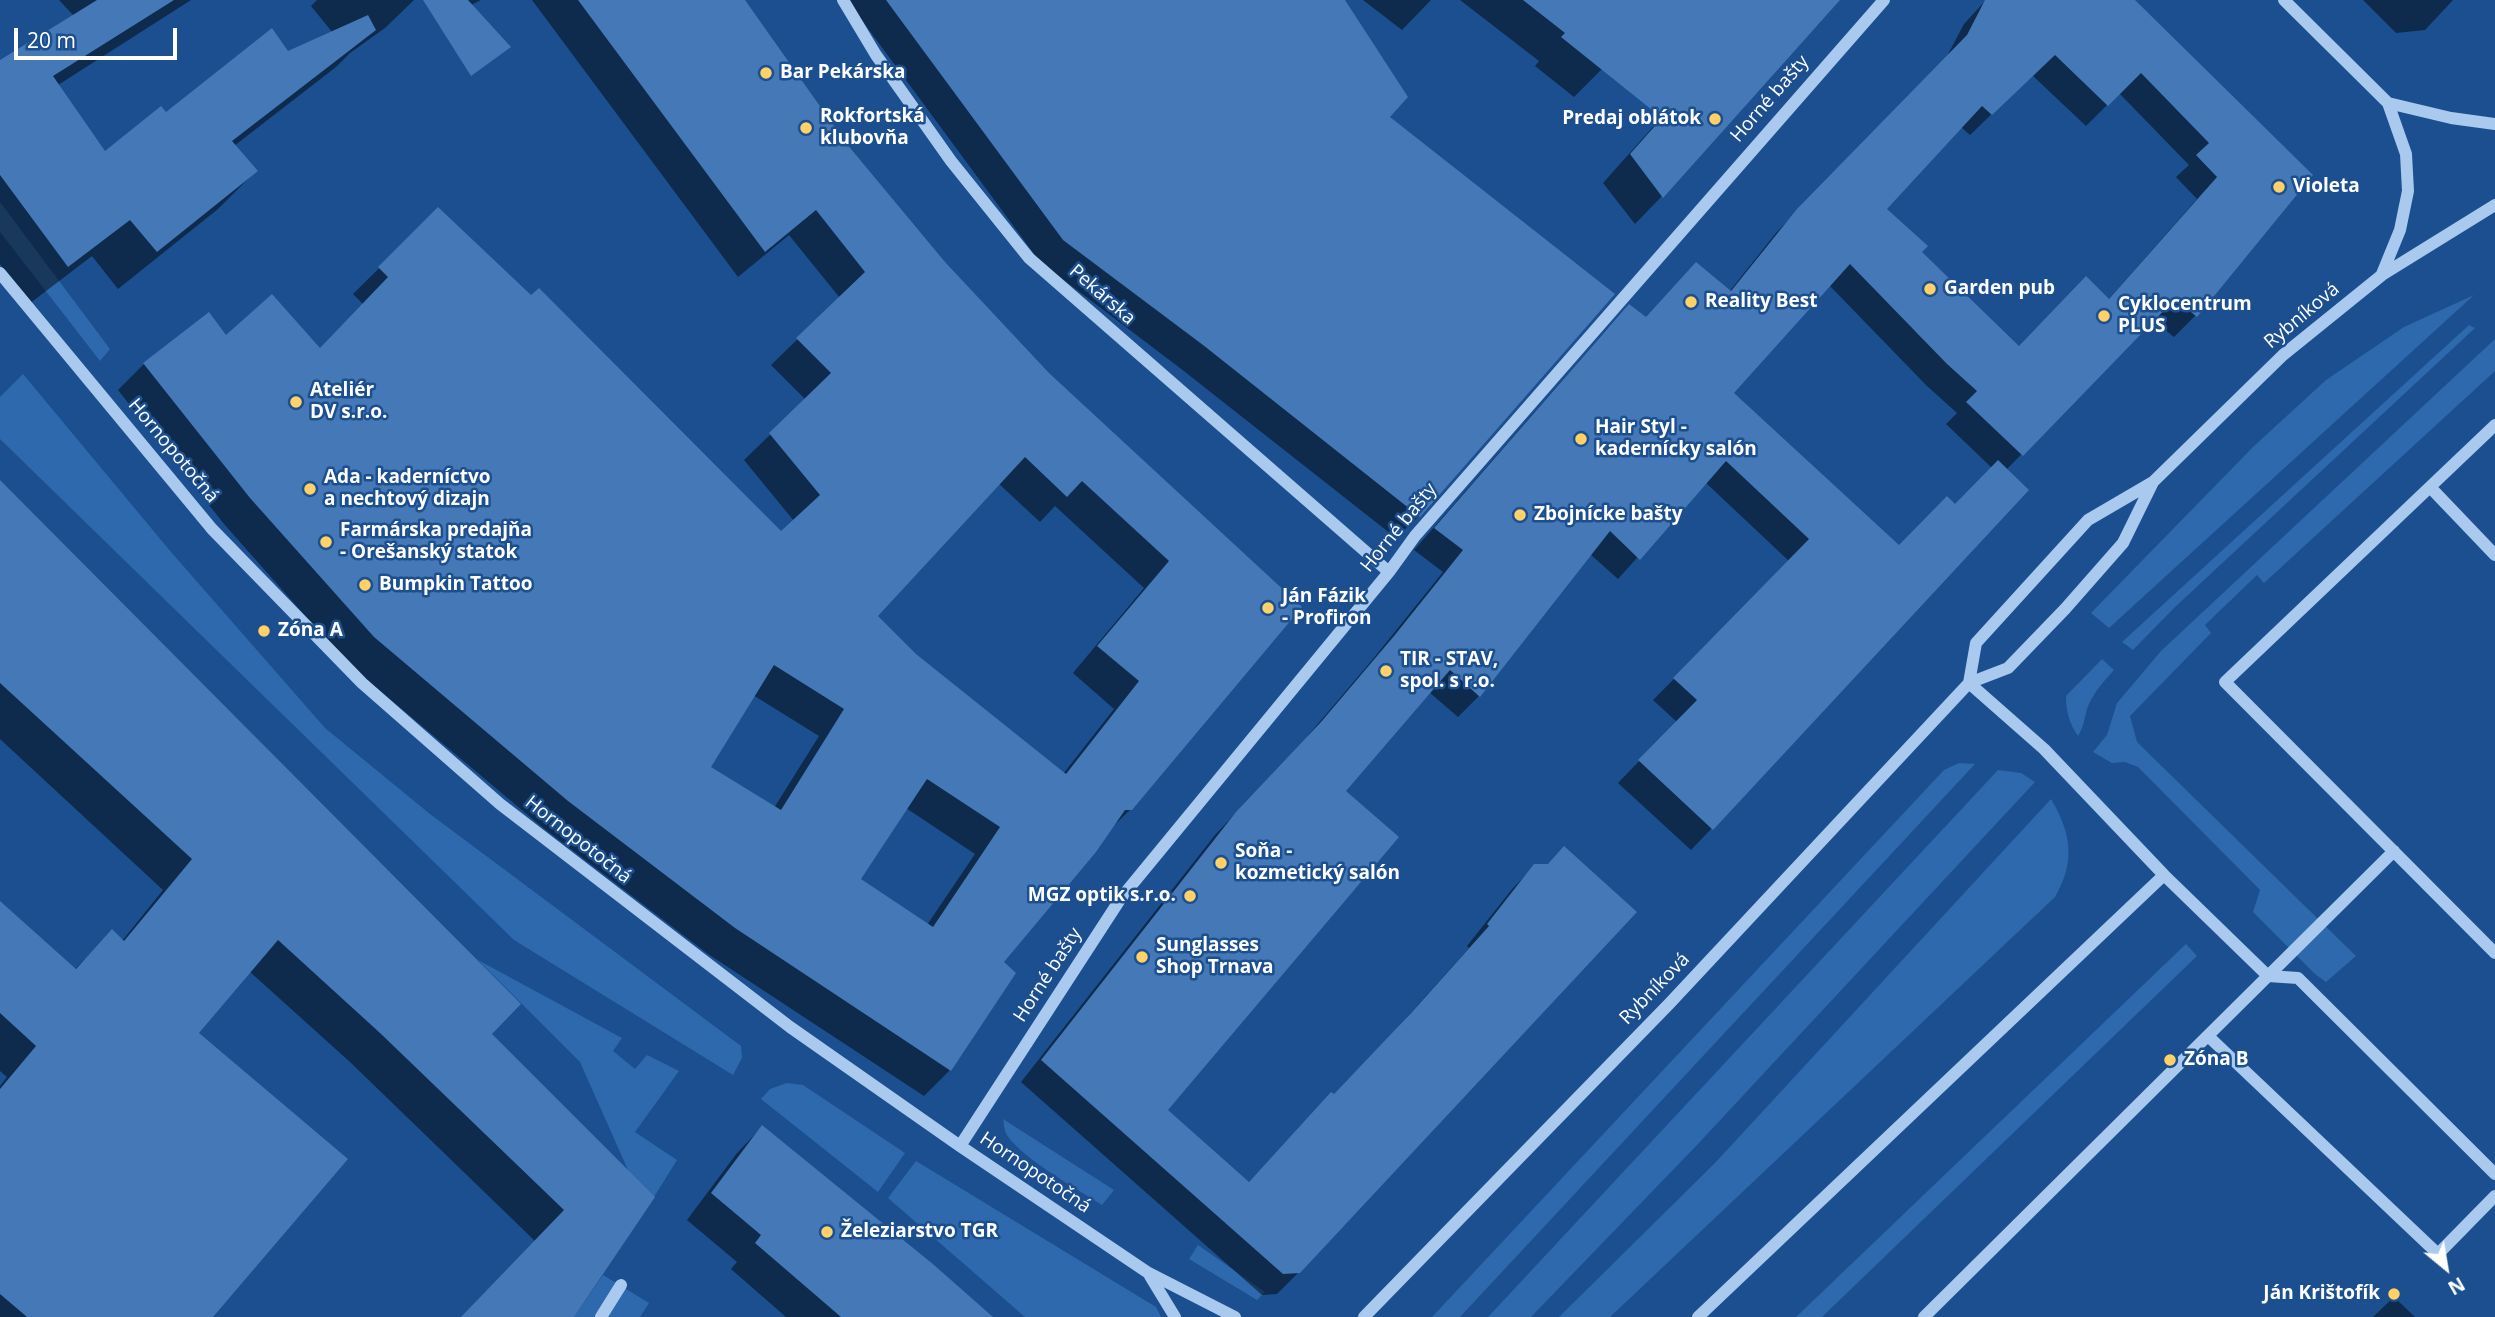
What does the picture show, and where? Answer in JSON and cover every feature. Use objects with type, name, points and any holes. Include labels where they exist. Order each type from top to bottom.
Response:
[{"type":"street","name":"Pekárska","points":[[843,0],[876,55],[951,161],[1030,258],[1389,572]]},
{"type":"street","name":"Horné bašty","points":[[960,1146],[1121,898],[1389,572],[1415,536],[1884,0]]},
{"type":"street","points":[[2284,0],[2388,103],[2406,154],[2408,191],[2400,230],[2382,275]]},
{"type":"street","points":[[2388,103],[2452,118],[2495,124]]},
{"type":"street","name":"Rybníková","points":[[1969,683],[1976,643],[2088,520],[2153,482],[2283,355],[2382,275],[2495,205]]},
{"type":"street","name":"Hornopotočná","points":[[0,273],[212,529],[362,683],[500,804],[790,1027],[960,1146],[1147,1272],[1236,1317]]},
{"type":"street","points":[[2495,425],[2225,682],[2495,953]]},
{"type":"street","name":"Rybníková","points":[[1364,1317],[1669,1004],[1969,683],[2008,668],[2065,609],[2123,543],[2153,482]]},
{"type":"street","points":[[2430,487],[2495,555]]},
{"type":"street","points":[[1969,683],[2044,749],[2164,875],[2268,976],[2298,978],[2495,1174]]},
{"type":"street","points":[[1924,1317],[2394,851]]},
{"type":"street","points":[[1698,1317],[2164,875]]},
{"type":"street","points":[[2208,1036],[2438,1254],[2495,1196]]},
{"type":"street","points":[[1147,1272],[1175,1317]]},
{"type":"street","points":[[601,1317],[621,1285]]},
{"type":"shaded area","points":[[0,202],[110,349],[100,361],[0,232]]},
{"type":"shaded area","points":[[2474,295],[2109,628],[2091,613],[2253,447],[2326,380],[2404,327]]},
{"type":"shaded area","points":[[2469,325],[2475,328],[2174,608],[2133,650],[2122,642]]},
{"type":"shaded area","points":[[2495,339],[2495,371],[2264,583],[2257,575],[2205,625],[2211,633],[2130,716],[2137,742],[2356,956],[2326,982],[2253,912],[2260,890],[2138,767],[2125,762],[2112,763],[2093,752],[2107,735],[2117,703],[2161,651]]},
{"type":"shaded area","points":[[23,374],[171,552],[325,728],[430,814],[741,1046],[742,1058],[733,1075],[514,940],[0,439],[0,397]]},
{"type":"shaded area","points":[[2102,659],[2114,670],[2092,698],[2078,736],[2069,717],[2066,696]]},
{"type":"shaded area","points":[[1959,763],[1975,764],[1460,1317],[1432,1317],[1944,770]]},
{"type":"shaded area","points":[[1998,770],[2021,773],[2035,782],[1697,1145],[1531,1317],[1488,1317]]},
{"type":"shaded area","points":[[2051,799],[2067,835],[2068,847],[2066,871],[2055,897],[1610,1317],[1559,1317],[1715,1163]]},
{"type":"shaded area","points":[[2186,944],[2197,956],[1822,1317],[1796,1317]]},
{"type":"shaded area","points":[[478,960],[622,1038],[613,1051],[635,1069],[647,1055],[679,1071],[635,1132],[677,1160],[644,1213],[580,1062]]},
{"type":"shaded area","points":[[787,1083],[803,1085],[905,1153],[878,1192],[761,1099],[770,1089]]},
{"type":"shaded area","points":[[1003,1119],[1114,1190],[1102,1205],[1064,1181],[1034,1161],[1011,1140],[1005,1131]]},
{"type":"shaded area","points":[[916,1161],[1156,1307],[1161,1317],[1025,1317],[888,1198]]},
{"type":"shaded area","points":[[1198,1245],[1265,1292],[1257,1300],[1189,1259]]},
{"type":"shaded area","points":[[603,1275],[649,1303],[640,1317],[574,1317]]},
{"type":"building","points":[[97,0],[174,0],[53,76],[105,151],[161,106],[166,112],[272,28],[288,51],[368,15],[376,30],[232,141],[258,171],[157,252],[130,220],[68,267],[0,175],[0,60]]},
{"type":"building","points":[[423,0],[468,0],[511,47],[471,76]]},
{"type":"building","points":[[578,0],[745,0],[846,143],[945,262],[1049,373],[1302,607],[1132,810],[1125,810],[1096,852],[1004,962],[1016,973],[951,1071],[735,928],[568,801],[374,637],[250,498],[143,363],[209,312],[226,335],[272,294],[320,348],[388,277],[378,267],[438,207],[531,295],[539,288],[781,531],[820,495],[769,433],[831,373],[796,338],[865,272],[816,210],[765,252]],"holes":[[[1025,457],[1067,497],[1082,481],[1169,561],[1097,646],[1139,681],[1066,774],[916,654],[878,616]],[[774,665],[844,709],[781,810],[711,767]],[[927,779],[1000,827],[933,927],[861,879]]]},
{"type":"building","points":[[886,0],[1345,0],[1408,97],[1390,117],[1615,294],[1420,517],[1203,345],[1063,240]]},
{"type":"building","points":[[1523,0],[1840,0],[1663,198],[1630,154],[1662,118],[1561,37],[1565,33]]},
{"type":"building","points":[[1985,0],[2135,0],[2313,175],[2197,317],[2175,299],[2023,456],[1966,402],[1977,391],[1947,364],[1850,264],[1734,393],[1899,545],[1947,496],[1955,504],[1998,460],[2029,490],[1713,830],[1638,760],[1697,700],[1673,678],[1809,539],[1726,461],[1640,560],[1610,531],[1480,697],[1450,670],[1346,791],[1399,837],[1168,1110],[1249,1182],[1331,1092],[1334,1094],[1412,1012],[1489,926],[1487,924],[1534,864],[1548,864],[1564,846],[1637,912],[1300,1273],[1283,1274],[1041,1060],[1236,812],[1321,722],[1463,550],[1434,528],[1629,304],[1646,317],[1696,262],[1731,291],[1797,209],[1967,35]],"holes":[[[2055,55],[2108,106],[2141,73],[2209,143],[2196,155],[2217,177],[2109,299],[2086,276],[2019,346],[1922,252],[1928,246],[1887,209],[1982,106],[1992,115]]]},
{"type":"building","points":[[0,480],[521,1004],[492,1034],[655,1197],[574,1317],[461,1317],[564,1210],[380,1033],[278,940],[199,1033],[348,1159],[213,1317],[27,1317],[0,1294],[0,1089],[36,1046],[0,1013],[0,901],[76,969],[112,929],[124,941],[192,859],[0,683]]},
{"type":"building","points":[[762,1125],[934,1265],[993,1317],[841,1317],[755,1243],[761,1235],[711,1193]]},
{"type":"place","name":"Bar Pekárska","points":[[766,73]]},
{"type":"place","name":"Predaj oblátok","points":[[1715,119]]},
{"type":"place","name":"Rokfortská klubovňa","points":[[806,128]]},
{"type":"place","name":"Violeta","points":[[2279,187]]},
{"type":"place","name":"Garden pub","points":[[1930,289]]},
{"type":"place","name":"Reality Best","points":[[1691,302]]},
{"type":"place","name":"Cyklocentrum PLUS","points":[[2104,316]]},
{"type":"place","name":"Ateliér DV s.r.o.","points":[[296,402]]},
{"type":"place","name":"Hair Styl - kadernícky salón","points":[[1581,439]]},
{"type":"place","name":"Ada - kaderníctvo a nechtový dizajn","points":[[310,489]]},
{"type":"place","name":"Zbojnícke bašty","points":[[1520,515]]},
{"type":"place","name":"Farmárska predajňa - Orešanský statok","points":[[326,542]]},
{"type":"place","name":"Bumpkin Tattoo","points":[[365,585]]},
{"type":"place","name":"Ján Fázik - Profiron","points":[[1268,608]]},
{"type":"place","name":"Zóna A","points":[[264,631]]},
{"type":"place","name":"TIR - STAV, spol. s r.o.","points":[[1386,671]]},
{"type":"place","name":"Soňa - kozmetický salón","points":[[1221,863]]},
{"type":"place","name":"MGZ optik s.r.o.","points":[[1190,896]]},
{"type":"place","name":"Sunglasses Shop Trnava","points":[[1142,957]]},
{"type":"place","name":"Zóna B","points":[[2170,1060]]},
{"type":"place","name":"Železiarstvo TGR","points":[[827,1232]]},
{"type":"place","name":"Ján Krištofík","points":[[2394,1294]]}]
